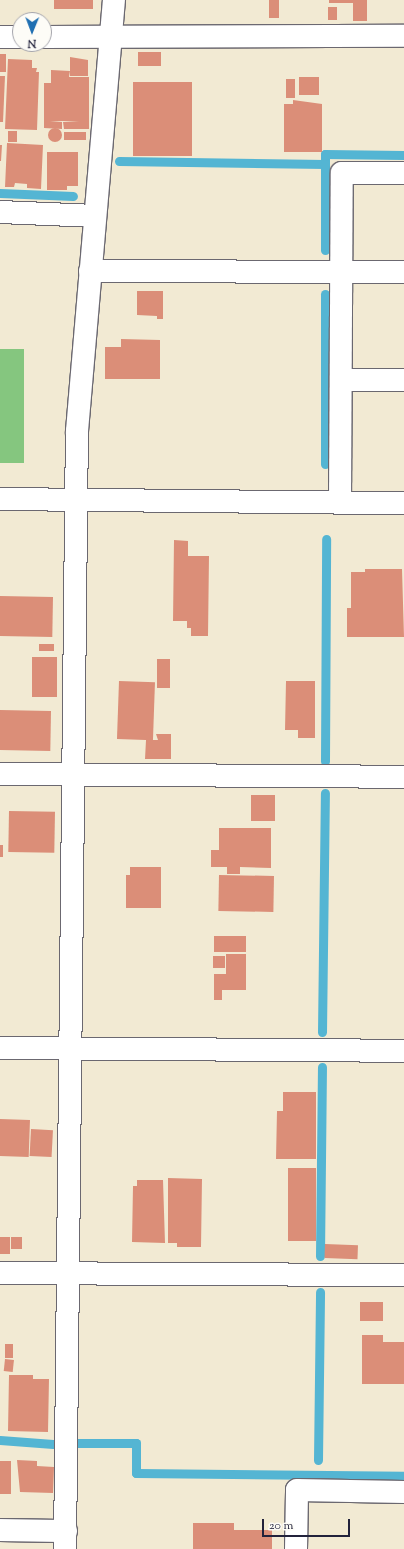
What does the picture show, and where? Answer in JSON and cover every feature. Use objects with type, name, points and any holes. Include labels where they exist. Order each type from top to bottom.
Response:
[{"type":"street","points":[[0,1530],[66,1540],[77,431],[94,216],[114,0]]},
{"type":"street","points":[[52,37],[404,36]]},
{"type":"street","points":[[0,37],[12,37]]},
{"type":"street","points":[[340,502],[342,173],[404,173]]},
{"type":"street","points":[[0,212],[94,216]]},
{"type":"street","points":[[90,271],[404,272]]},
{"type":"street","points":[[341,380],[404,380]]},
{"type":"street","points":[[0,499],[404,503]]},
{"type":"street","points":[[0,774],[404,777]]},
{"type":"street","points":[[0,1048],[404,1051]]},
{"type":"street","points":[[0,1273],[404,1275]]},
{"type":"street","points":[[296,1549],[297,1490],[404,1492]]},
{"type":"green space","points":[[0,349],[24,349],[24,463],[0,463]]},
{"type":"building","points":[[54,0],[93,0],[93,9],[54,9]]},
{"type":"building","points":[[269,0],[279,0],[279,18],[269,18]]},
{"type":"building","points":[[329,0],[367,0],[367,21],[353,21],[353,3],[329,3]]},
{"type":"building","points":[[328,7],[337,7],[337,20],[328,20]]},
{"type":"building","points":[[138,52],[161,52],[161,66],[138,66]]},
{"type":"building","points":[[0,54],[6,54],[6,72],[0,72]]},
{"type":"building","points":[[70,57],[88,60],[88,76],[70,76]]},
{"type":"building","points":[[8,59],[32,60],[32,68],[37,68],[36,72],[39,72],[37,130],[5,129]]},
{"type":"building","points":[[51,70],[70,71],[69,77],[89,77],[89,129],[64,129],[63,122],[79,121],[50,121],[62,122],[62,129],[44,128],[44,83],[51,83]]},
{"type":"building","points":[[0,76],[5,76],[3,122],[0,122]]},
{"type":"building","points":[[299,77],[319,77],[319,95],[299,95]]},
{"type":"building","points":[[286,79],[295,79],[295,98],[286,98]]},
{"type":"building","points":[[133,82],[192,82],[192,156],[133,156]]},
{"type":"building","points":[[293,100],[322,104],[322,152],[284,152],[284,104],[293,104]]},
{"type":"building","points":[[55,128],[60,130],[62,135],[60,140],[55,142],[50,140],[48,135],[50,130]]},
{"type":"building","points":[[8,131],[17,131],[17,142],[8,142]]},
{"type":"building","points":[[64,132],[86,132],[86,140],[64,140]]},
{"type":"building","points":[[7,143],[43,145],[41,189],[27,188],[27,184],[15,183],[14,187],[5,187]]},
{"type":"building","points":[[0,145],[2,145],[1,161],[0,161]]},
{"type":"building","points":[[47,152],[78,152],[78,186],[67,186],[67,190],[47,190]]},
{"type":"building","points":[[137,291],[163,291],[163,319],[157,319],[157,316],[137,315]]},
{"type":"building","points":[[121,339],[160,340],[160,379],[105,379],[105,347],[121,347]]},
{"type":"building","points":[[174,540],[188,541],[188,556],[209,556],[208,636],[191,636],[191,628],[187,628],[187,621],[173,621]]},
{"type":"building","points":[[365,569],[402,569],[404,637],[347,637],[347,608],[351,608],[351,572],[365,572]]},
{"type":"building","points":[[0,596],[53,597],[52,637],[0,636]]},
{"type":"building","points":[[39,644],[54,644],[54,651],[39,651]]},
{"type":"building","points":[[32,657],[57,657],[57,697],[32,697]]},
{"type":"building","points":[[157,659],[170,659],[170,688],[157,688]]},
{"type":"building","points":[[119,681],[155,682],[153,740],[117,739]]},
{"type":"building","points":[[286,681],[315,681],[315,738],[298,738],[298,730],[285,730]]},
{"type":"building","points":[[0,710],[51,711],[50,751],[0,750]]},
{"type":"building","points":[[156,734],[171,734],[171,759],[145,759],[146,740],[158,740]]},
{"type":"building","points":[[251,795],[275,795],[275,821],[251,821]]},
{"type":"building","points":[[9,811],[55,812],[54,853],[8,852]]},
{"type":"building","points":[[219,828],[271,828],[271,868],[240,867],[240,874],[227,874],[227,867],[211,867],[211,850],[219,850]]},
{"type":"building","points":[[0,845],[3,845],[3,857],[0,857]]},
{"type":"building","points":[[130,867],[161,867],[161,908],[126,908],[126,875],[130,875]]},
{"type":"building","points":[[219,875],[274,876],[273,912],[218,911]]},
{"type":"building","points":[[214,936],[246,936],[246,952],[214,952]]},
{"type":"building","points":[[226,954],[246,954],[246,990],[222,990],[222,1000],[214,1000],[214,974],[226,974]]},
{"type":"building","points":[[213,956],[225,956],[225,968],[213,968]]},
{"type":"building","points":[[283,1092],[316,1092],[316,1159],[276,1159],[277,1111],[283,1111]]},
{"type":"building","points":[[0,1119],[30,1120],[29,1157],[0,1156]]},
{"type":"building","points":[[31,1129],[53,1130],[52,1157],[30,1156]]},
{"type":"building","points":[[288,1168],[316,1168],[316,1241],[288,1241]]},
{"type":"building","points":[[168,1178],[202,1179],[201,1247],[177,1247],[177,1243],[168,1243]]},
{"type":"building","points":[[137,1180],[163,1180],[165,1243],[132,1242],[133,1186],[137,1186]]},
{"type":"building","points":[[0,1237],[10,1237],[10,1254],[0,1254]]},
{"type":"building","points":[[11,1237],[22,1237],[22,1249],[11,1249]]},
{"type":"building","points":[[325,1244],[358,1245],[357,1259],[325,1258]]},
{"type":"building","points":[[360,1302],[383,1302],[383,1321],[360,1321]]},
{"type":"building","points":[[362,1335],[383,1335],[383,1342],[404,1342],[404,1384],[362,1384]]},
{"type":"building","points":[[5,1344],[13,1344],[13,1358],[5,1358]]},
{"type":"building","points":[[5,1359],[14,1360],[13,1372],[4,1371]]},
{"type":"building","points":[[9,1375],[33,1375],[33,1379],[49,1379],[48,1432],[8,1431]]},
{"type":"building","points":[[17,1460],[37,1461],[37,1466],[54,1467],[53,1493],[20,1492]]},
{"type":"building","points":[[0,1461],[11,1461],[11,1494],[0,1494]]},
{"type":"building","points":[[193,1523],[234,1523],[234,1530],[272,1530],[272,1549],[193,1549]]},
{"type":"waterway","points":[[119,161],[325,164],[325,154],[404,155]]},
{"type":"waterway","points":[[325,164],[325,250]]},
{"type":"waterway","points":[[0,193],[73,196]]},
{"type":"waterway","points":[[325,294],[325,464]]},
{"type":"waterway","points":[[325,761],[326,539]]},
{"type":"waterway","points":[[322,1032],[325,793]]},
{"type":"waterway","points":[[320,1256],[322,1067]]},
{"type":"waterway","points":[[318,1460],[320,1292]]},
{"type":"waterway","points":[[0,1440],[53,1444]]},
{"type":"waterway","points":[[76,1443],[136,1443],[136,1473],[404,1476]]}]
